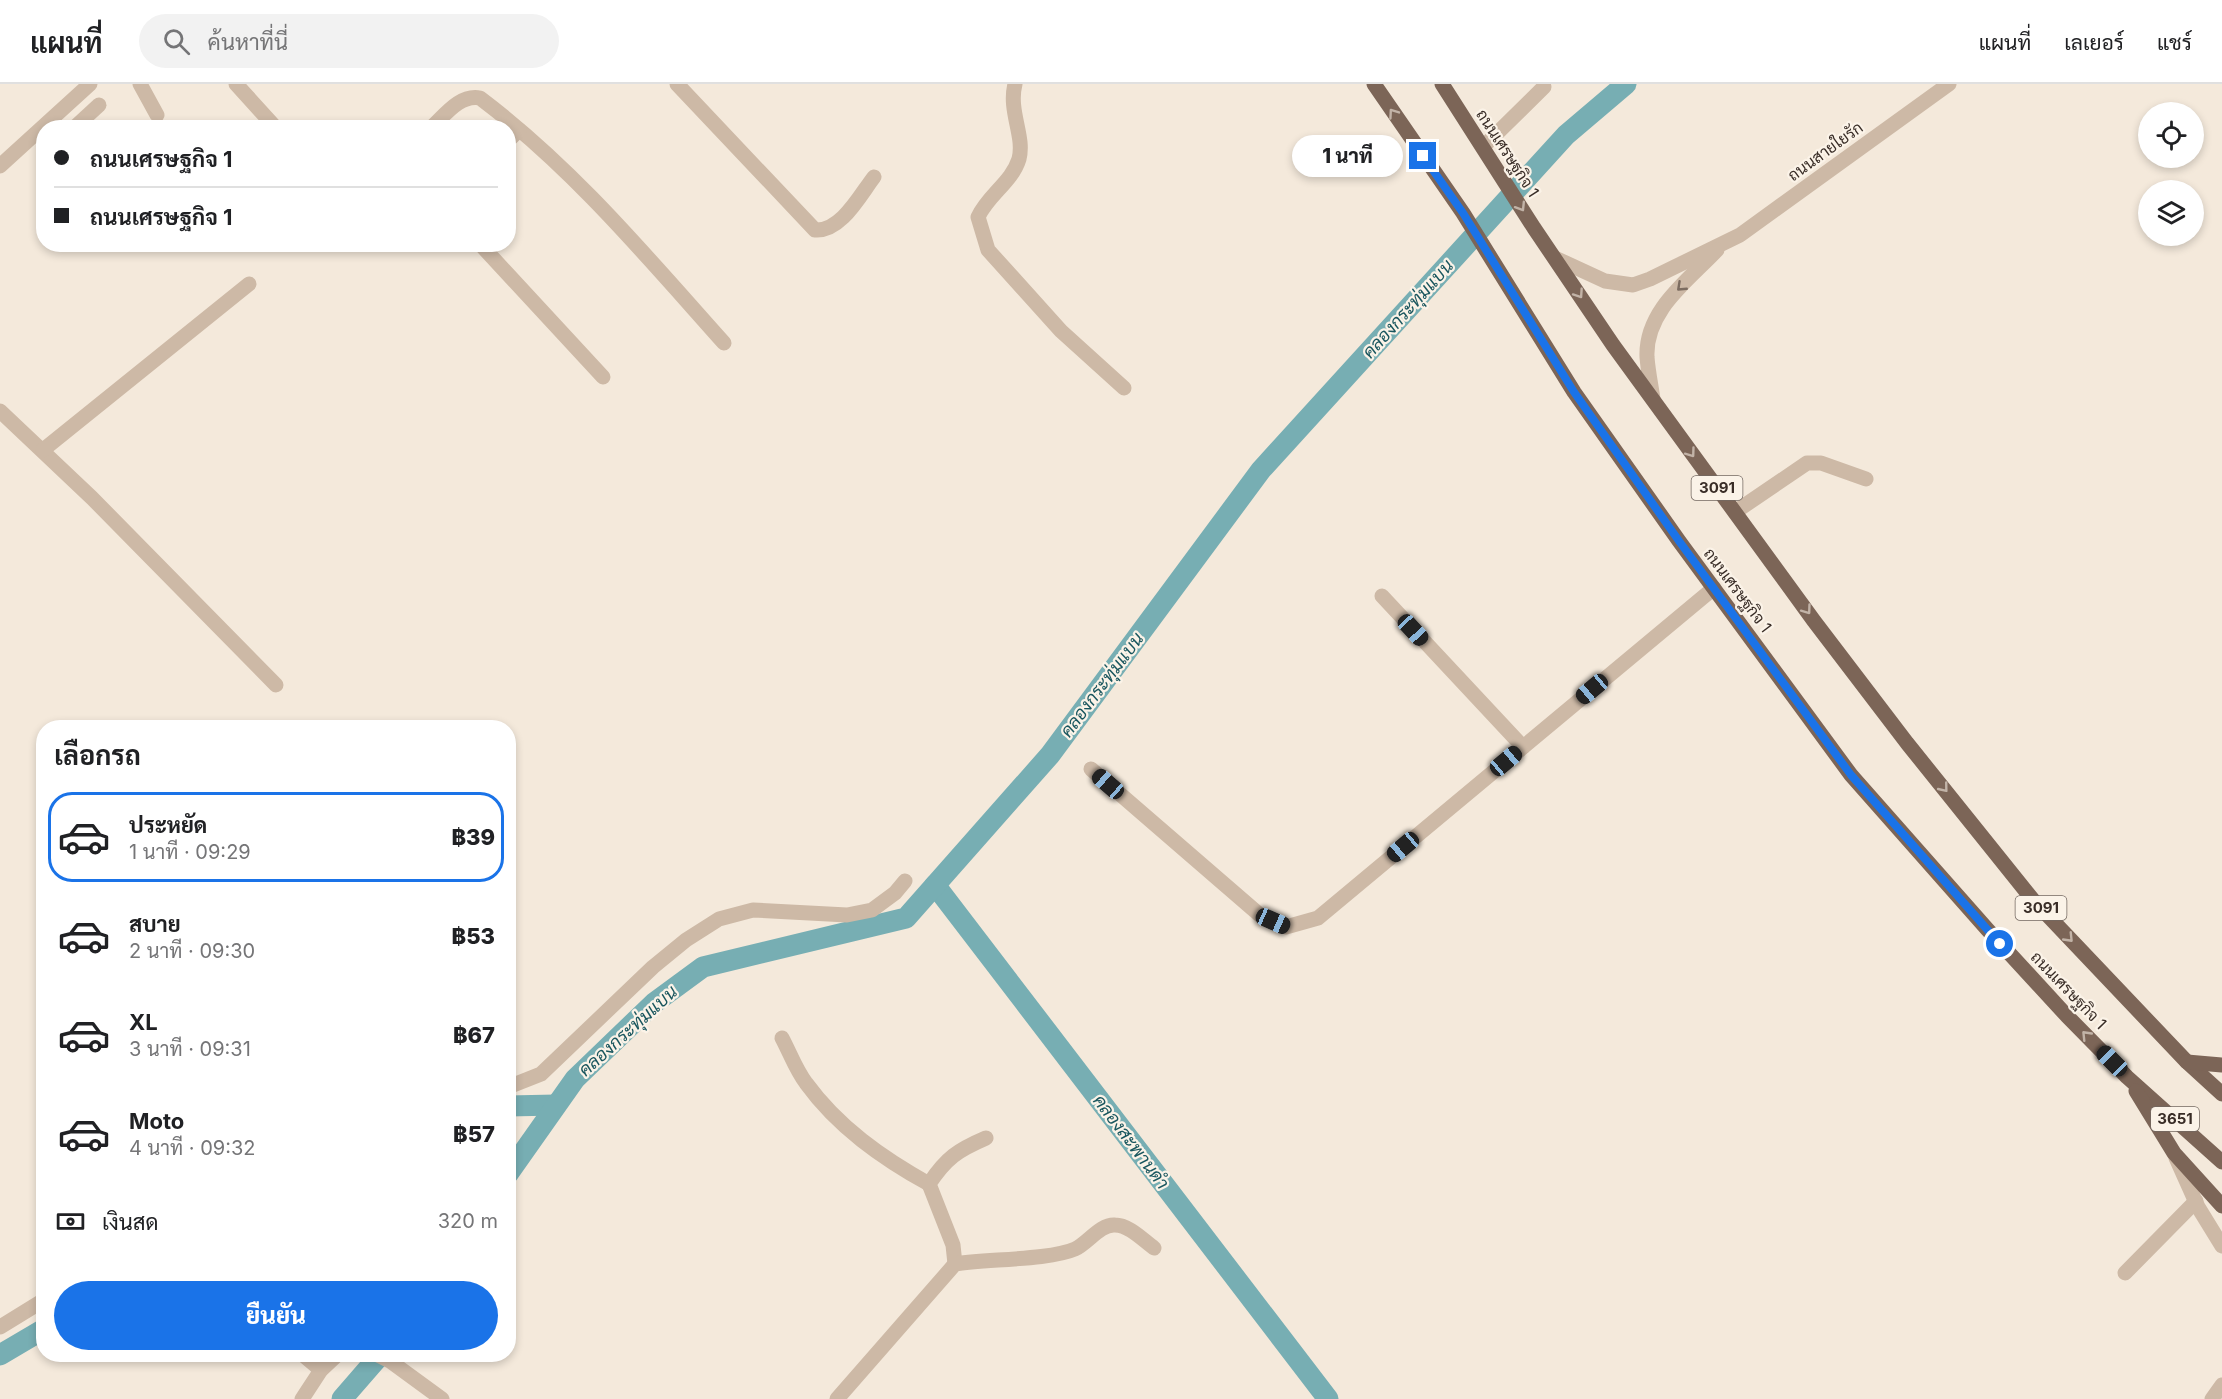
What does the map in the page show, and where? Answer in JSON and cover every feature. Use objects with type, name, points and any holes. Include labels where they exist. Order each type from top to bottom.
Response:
[{"type":"main road","name":"ถนนเศรษฐกิจ 1","points":[[1374,84],[1463,213],[1574,392],[1851,775],[1987,929],[2127,1077]]},
{"type":"main road","name":"ถนนเศรษฐกิจ 1","points":[[1442,84],[1534,228],[1653,399],[1886,715],[2033,900],[2187,1062],[2222,1094]]},
{"type":"main road","points":[[2187,1062],[2222,1065]]},
{"type":"main road","points":[[2127,1077],[2174,1153],[2222,1206]]},
{"type":"main road","name":"3651","points":[[2127,1077],[2222,1162]]},
{"type":"street","points":[[141,84],[157,115]]},
{"type":"street","points":[[236,84],[269,120]]},
{"type":"street","points":[[677,84],[815,230],[823,231],[837,223],[874,177]]},
{"type":"street","points":[[1015,84],[1014,119],[1020,137],[1019,158],[1012,173],[983,207],[978,217],[988,249],[1061,331],[1124,388]]},
{"type":"street","name":"ถนนสายใยรัก","points":[[1653,399],[1647,355],[1652,329],[1664,303],[1721,245],[1949,84]]},
{"type":"street","points":[[56,120],[82,86]]},
{"type":"street","points":[[1483,147],[1544,87]]},
{"type":"street","points":[[439,120],[461,101],[471,96],[480,98],[500,120]]},
{"type":"street","points":[[83,120],[99,105]]},
{"type":"street","points":[[0,166],[36,137]]},
{"type":"street","points":[[516,137],[586,190],[724,343]]},
{"type":"street","name":"ถนนสายใยรัก","points":[[1555,258],[1605,280],[1633,285],[1721,245]]},
{"type":"street","points":[[487,252],[603,377]]},
{"type":"street","points":[[43,450],[249,284]]},
{"type":"street","points":[[0,411],[43,450],[276,685]]},
{"type":"street","points":[[1735,513],[1807,463],[1821,463],[1866,479]]},
{"type":"street","points":[[1091,769],[1260,916],[1286,927],[1318,918],[1714,588]]},
{"type":"street","points":[[1382,596],[1523,747]]},
{"type":"street","points":[[516,1084],[541,1074],[653,967],[686,940],[719,920],[753,910],[847,915],[864,912],[879,904],[905,881]]},
{"type":"street","points":[[782,1038],[804,1082],[828,1110],[887,1161],[929,1184],[953,1245],[955,1264]]},
{"type":"street","points":[[929,1184],[946,1161],[959,1149],[986,1138]]},
{"type":"street","points":[[2174,1153],[2196,1201],[2222,1246]]},
{"type":"street","points":[[2125,1273],[2196,1201]]},
{"type":"street","points":[[837,1399],[955,1264],[1039,1256],[1075,1249],[1109,1225],[1118,1225],[1130,1230],[1154,1248]]},
{"type":"street","points":[[0,1327],[36,1305]]},
{"type":"street","points":[[312,1362],[321,1370]]},
{"type":"street","points":[[302,1399],[321,1370],[330,1362]]},
{"type":"street","points":[[389,1362],[442,1399]]},
{"type":"street","points":[[2211,1399],[2222,1384]]},
{"type":"waterway","name":"คลองกระทุ่มแบน","points":[[516,1163],[575,1079],[654,1003],[703,967],[906,918],[1050,755],[1261,470],[1566,135],[1626,84]]},
{"type":"waterway","name":"คลองสะพานดำ","points":[[935,885],[1328,1399]]},
{"type":"waterway","points":[[516,1106],[556,1105]]},
{"type":"waterway","points":[[0,1355],[36,1334]]},
{"type":"waterway","name":"คลองกระทุ่มแบน","points":[[342,1399],[374,1362]]},
{"type":"route","points":[[1423,156],[1463,213],[1574,392],[1679,541],[1851,775],[2000,944]]}]
